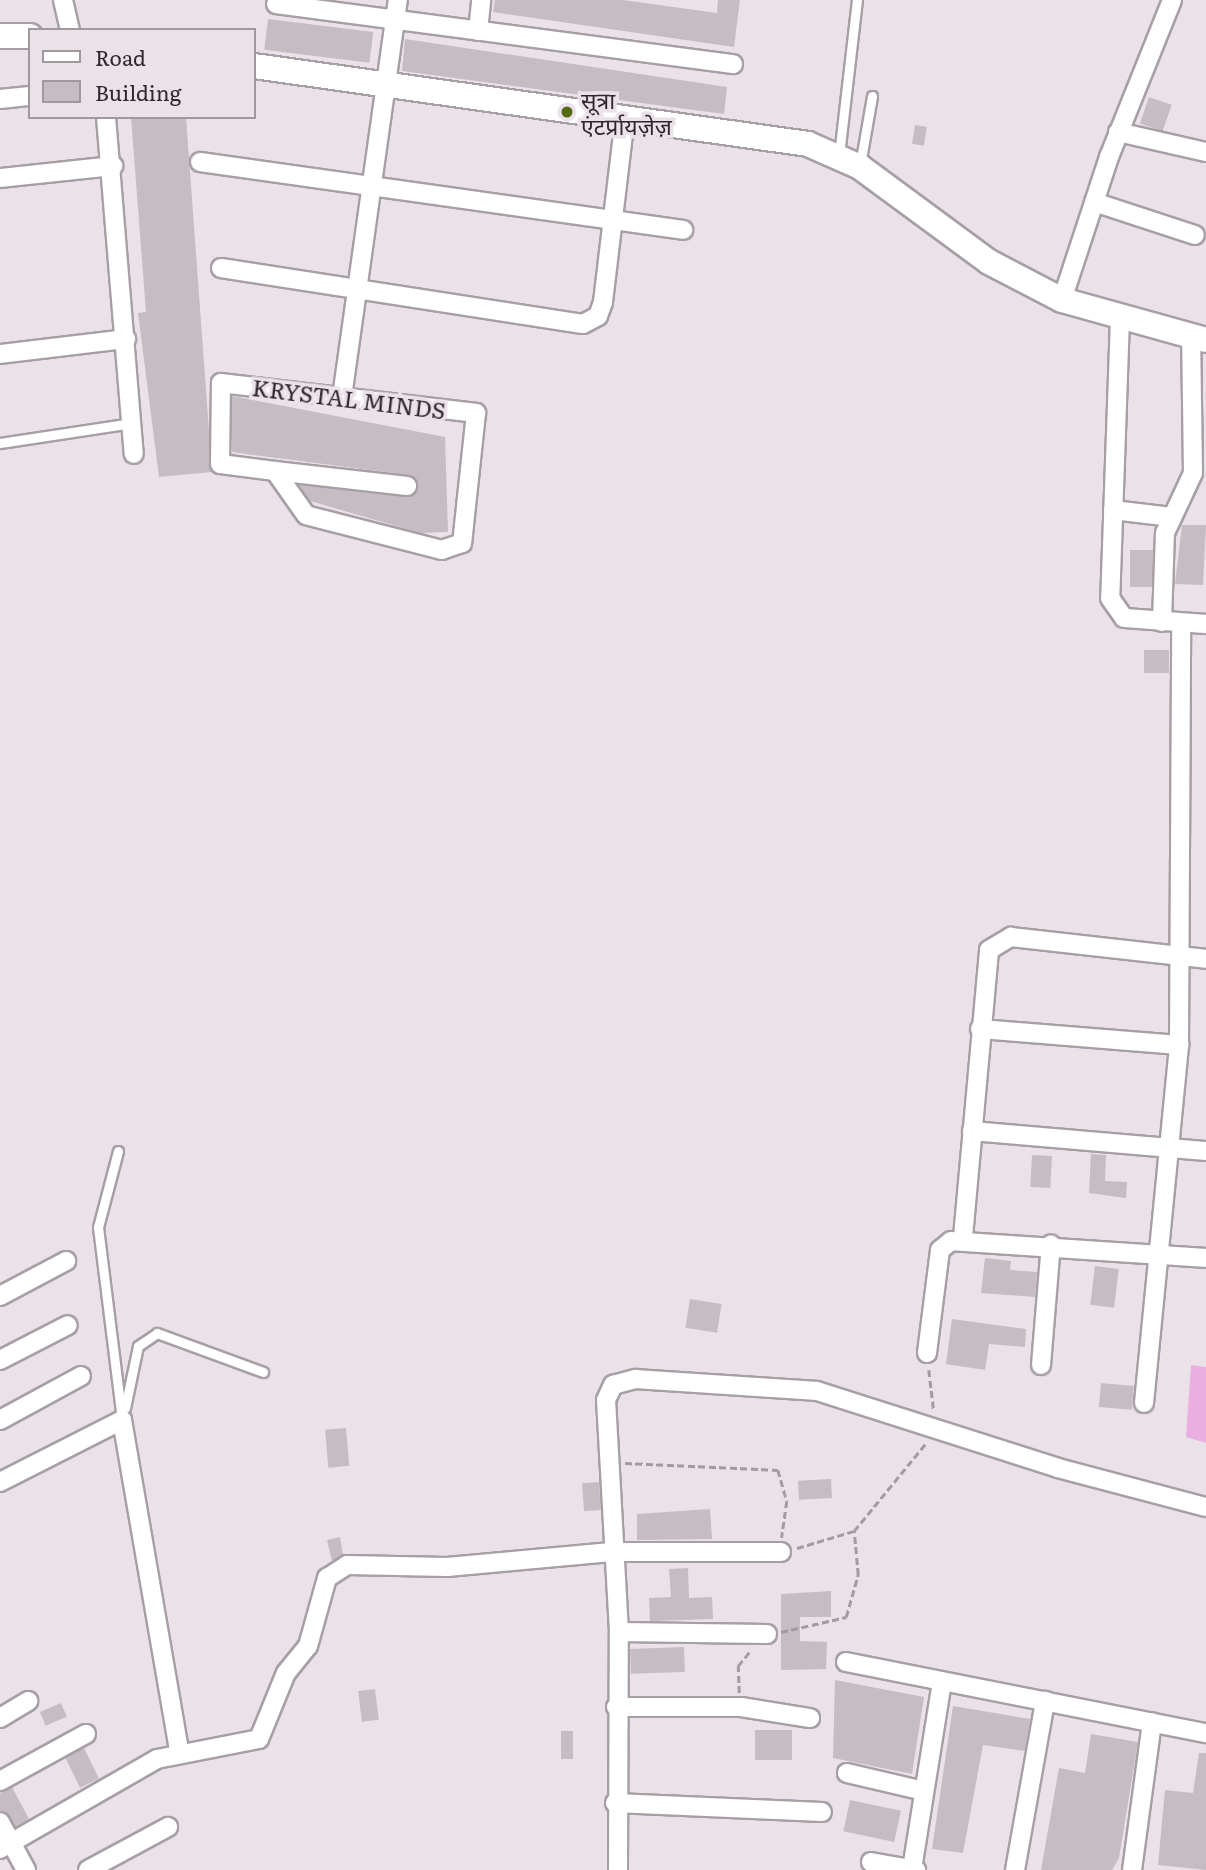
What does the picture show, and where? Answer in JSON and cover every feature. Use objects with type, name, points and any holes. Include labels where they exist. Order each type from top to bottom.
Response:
[{"type":"street","points":[[63,0],[70,28]]},
{"type":"street","points":[[342,397],[361,292],[384,88],[398,0]]},
{"type":"street","points":[[478,31],[481,0]]},
{"type":"street","points":[[1062,300],[1118,132],[1172,0]]},
{"type":"street","points":[[276,4],[733,64]]},
{"type":"street","points":[[0,36],[28,36]]},
{"type":"street","points":[[256,66],[384,88],[625,117],[808,144],[849,161],[989,262],[1062,300],[1198,338],[1193,473],[1165,533],[1162,622]]},
{"type":"street","points":[[0,99],[28,96]]},
{"type":"street","points":[[221,268],[361,292],[583,324],[598,316],[603,302],[625,117]]},
{"type":"street","points":[[106,119],[113,166],[134,454]]},
{"type":"street","points":[[1118,132],[1206,152]]},
{"type":"street","points":[[200,162],[683,230]]},
{"type":"street","points":[[0,178],[113,166]]},
{"type":"street","points":[[1094,202],[1195,235]]},
{"type":"street","points":[[1120,318],[1110,598],[1124,618],[1206,624]]},
{"type":"street","points":[[0,354],[126,339]]},
{"type":"street","name":"KRYSTAL MINDS","points":[[221,383],[342,397],[476,413],[462,542],[442,550],[306,515],[275,471],[220,464],[221,383]]},
{"type":"street","points":[[275,471],[407,486]]},
{"type":"street","points":[[1113,510],[1172,517]]},
{"type":"street","points":[[1144,1403],[1180,1045],[1181,623]]},
{"type":"street","points":[[963,1237],[989,950],[1000,939],[1206,959]]},
{"type":"street","points":[[980,1029],[1180,1045]]},
{"type":"street","points":[[972,1131],[1206,1152]]},
{"type":"street","points":[[927,1353],[940,1250],[963,1237],[1206,1258]]},
{"type":"street","points":[[1041,1365],[1051,1244]]},
{"type":"street","points":[[0,1296],[66,1261]]},
{"type":"street","points":[[0,1360],[68,1325]]},
{"type":"street","points":[[0,1420],[81,1376]]},
{"type":"street","points":[[618,1870],[615,1803],[619,1632],[611,1552],[611,1463],[606,1400],[623,1380],[817,1391],[936,1431],[1206,1507]]},
{"type":"street","points":[[0,1482],[122,1420],[179,1750]]},
{"type":"street","points":[[6,1846],[179,1750],[244,1746],[259,1740],[286,1673],[308,1646],[327,1578],[337,1569],[447,1567],[611,1552],[781,1552]]},
{"type":"street","points":[[619,1632],[767,1634]]},
{"type":"street","points":[[846,1662],[1206,1733]]},
{"type":"street","points":[[871,1862],[914,1870],[942,1681]]},
{"type":"street","points":[[0,1718],[29,1701]]},
{"type":"street","points":[[1015,1870],[1045,1701]]},
{"type":"street","points":[[616,1707],[741,1707],[810,1718]]},
{"type":"street","points":[[1132,1870],[1152,1722]]},
{"type":"street","points":[[0,1781],[86,1734]]},
{"type":"street","points":[[848,1773],[924,1791]]},
{"type":"street","points":[[615,1803],[821,1812]]},
{"type":"street","points":[[0,1822],[6,1846],[26,1870]]},
{"type":"street","points":[[88,1870],[168,1827]]},
{"type":"lane","points":[[849,161],[857,0]]},
{"type":"lane","points":[[849,161],[872,96]]},
{"type":"lane","points":[[0,443],[132,424]]},
{"type":"lane","points":[[118,1150],[98,1227],[122,1420]]},
{"type":"lane","points":[[122,1420],[138,1346],[157,1333],[263,1372]]},
{"type":"path","points":[[611,1463],[778,1470],[787,1501],[781,1552],[854,1531],[936,1431],[927,1353]]},
{"type":"path","points":[[741,1707],[738,1666],[767,1634],[846,1617],[858,1575],[854,1531]]},
{"type":"shaded area","points":[[1191,1365],[1206,1367],[1206,1443],[1186,1437]]},
{"type":"building","points":[[495,0],[623,0],[717,13],[718,0],[740,0],[734,47],[493,12]]},
{"type":"building","points":[[268,19],[373,32],[369,63],[264,50]]},
{"type":"building","points":[[405,39],[727,87],[724,114],[402,71]]},
{"type":"building","points":[[1149,97],[1172,105],[1163,131],[1140,123]]},
{"type":"building","points":[[131,119],[186,119],[212,472],[159,477],[138,313],[146,312]]},
{"type":"building","points":[[915,125],[927,127],[924,146],[912,144]]},
{"type":"building","points":[[232,396],[445,437],[448,532],[420,533],[310,501],[299,485],[406,497],[416,492],[418,482],[408,475],[232,452]]},
{"type":"building","points":[[1182,525],[1206,525],[1203,585],[1175,584]]},
{"type":"building","points":[[1130,550],[1153,550],[1153,587],[1130,587]]},
{"type":"building","points":[[1144,650],[1169,650],[1169,673],[1144,673]]},
{"type":"building","points":[[1091,1154],[1106,1155],[1105,1181],[1127,1182],[1126,1198],[1089,1193]]},
{"type":"building","points":[[1032,1155],[1052,1156],[1050,1188],[1030,1187]]},
{"type":"building","points":[[985,1258],[1011,1261],[1010,1270],[1037,1272],[1035,1297],[981,1293]]},
{"type":"building","points":[[1095,1266],[1119,1269],[1114,1308],[1090,1305]]},
{"type":"building","points":[[690,1299],[722,1304],[717,1333],[685,1328]]},
{"type":"building","points":[[952,1319],[1026,1329],[1025,1347],[989,1344],[985,1370],[946,1364]]},
{"type":"building","points":[[1101,1383],[1134,1386],[1132,1410],[1099,1407]]},
{"type":"building","points":[[346,1428],[349,1466],[328,1468],[325,1430]]},
{"type":"building","points":[[831,1479],[832,1498],[799,1500],[798,1481]]},
{"type":"building","points":[[599,1482],[601,1510],[584,1511],[582,1483]]},
{"type":"building","points":[[710,1509],[712,1539],[637,1540],[637,1514]]},
{"type":"building","points":[[340,1537],[343,1555],[332,1561],[327,1540]]},
{"type":"building","points":[[688,1568],[689,1598],[712,1597],[713,1619],[650,1621],[649,1598],[671,1597],[669,1569]]},
{"type":"building","points":[[831,1591],[831,1617],[800,1617],[800,1641],[827,1642],[826,1669],[781,1670],[781,1594]]},
{"type":"building","points":[[684,1647],[685,1672],[631,1674],[630,1649]]},
{"type":"building","points":[[835,1680],[924,1697],[912,1774],[833,1758]]},
{"type":"building","points":[[375,1689],[379,1720],[362,1722],[358,1691]]},
{"type":"building","points":[[61,1703],[67,1717],[46,1726],[40,1712]]},
{"type":"building","points":[[953,1706],[1030,1719],[1025,1751],[983,1745],[963,1853],[932,1849]]},
{"type":"building","points":[[755,1730],[792,1730],[792,1760],[755,1760]]},
{"type":"building","points":[[561,1731],[573,1731],[573,1759],[561,1759]]},
{"type":"building","points":[[1091,1734],[1138,1742],[1119,1858],[1112,1870],[1041,1870],[1059,1768],[1085,1773]]},
{"type":"building","points":[[84,1748],[99,1779],[80,1788],[65,1757]]},
{"type":"building","points":[[1199,1753],[1206,1753],[1206,1870],[1158,1865],[1165,1790],[1193,1793]]},
{"type":"building","points":[[12,1787],[29,1819],[15,1827],[0,1811],[0,1793]]},
{"type":"building","points":[[850,1800],[901,1811],[894,1842],[843,1831]]},
{"type":"place","name":"सूत्रा एंटर्प्रायज़ेज़","points":[[567,112]]}]
